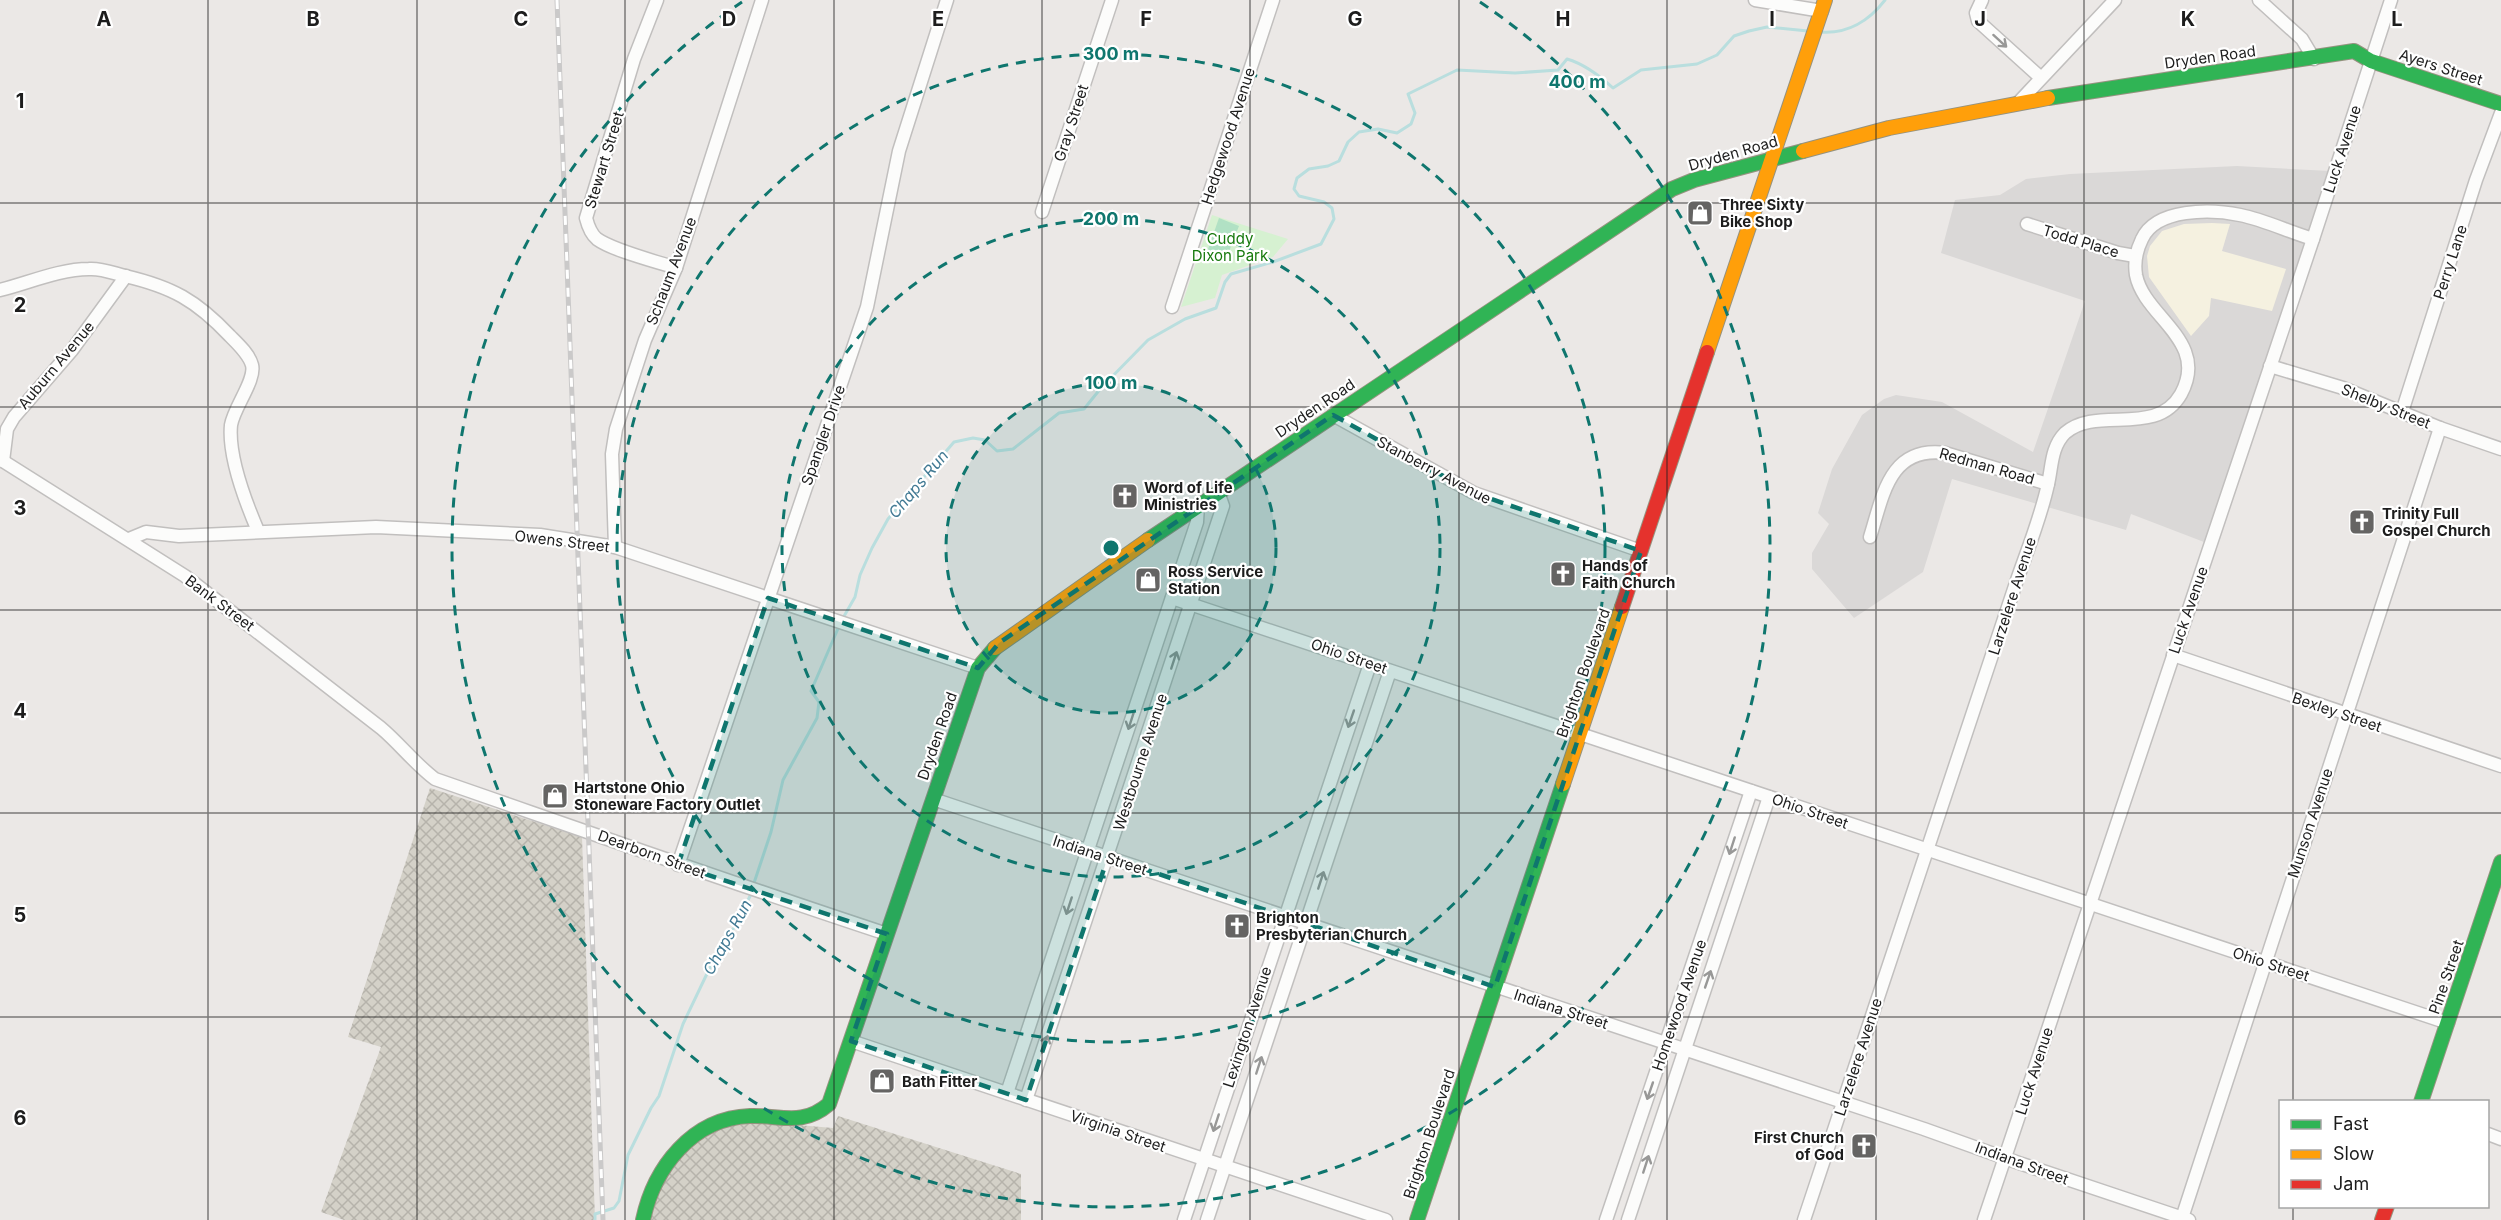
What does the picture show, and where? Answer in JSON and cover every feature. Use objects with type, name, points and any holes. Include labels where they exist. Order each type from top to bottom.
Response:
[{"type":"street","name":"Stewart Street","points":[[657,0],[634,59],[586,218],[597,239],[611,246],[676,267]]},
{"type":"street","name":"Schaum Avenue","points":[[615,547],[612,454],[616,429],[645,340],[676,267],[762,0]]},
{"type":"street","name":"Spangler Drive","points":[[678,865],[867,307],[899,151],[947,0]]},
{"type":"street","name":"Gray Street","points":[[1042,212],[1112,0]]},
{"type":"street","name":"Hedgewood Avenue","points":[[1172,307],[1274,0]]},
{"type":"street","points":[[1755,0],[1822,11]]},
{"type":"street","points":[[1982,0],[1976,13],[1978,21],[2040,77]]},
{"type":"street","points":[[2019,102],[2040,77],[2115,0]]},
{"type":"street","points":[[2259,0],[2302,39],[2314,58]]},
{"type":"street","name":"Luck Avenue","points":[[1984,1220],[2391,0]]},
{"type":"street","name":"Brighton Boulevard","points":[[1417,1220],[1822,11]]},
{"type":"street","name":"Dryden Road","points":[[643,1220],[650,1190],[657,1176],[674,1153],[700,1132],[713,1124],[742,1116],[760,1115],[805,1119],[822,1112],[830,1104],[978,668],[999,643],[1198,505],[1672,189],[1694,180],[1889,128],[2019,102],[2354,51],[2371,61]]},
{"type":"street","name":"Ayers Street","points":[[2371,61],[2501,104]]},
{"type":"street","name":"Perry Lane","points":[[2402,412],[2476,180],[2501,113]]},
{"type":"street","points":[[2135,256],[2150,226],[2175,214],[2228,213],[2313,239]]},
{"type":"street","name":"Todd Place","points":[[2027,224],[2118,253],[2135,256]]},
{"type":"street","name":"Larzelere Avenue","points":[[1804,1220],[2048,484],[2051,461],[2064,435],[2075,426],[2092,421],[2135,419],[2159,414],[2172,406],[2187,379],[2188,364],[2183,345],[2147,296],[2136,276],[2135,256]]},
{"type":"street","points":[[0,290],[88,269],[126,276],[165,287],[196,305],[242,348],[252,365],[250,379],[234,414],[231,427],[245,500],[258,531]]},
{"type":"street","name":"Auburn Avenue","points":[[1,461],[7,429],[14,417],[72,350],[126,276]]},
{"type":"street","name":"Shelby Street","points":[[2270,366],[2343,388],[2440,428],[2501,449]]},
{"type":"street","name":"Stanberry Avenue","points":[[1333,415],[1474,493],[1641,551]]},
{"type":"street","name":"Munson Avenue","points":[[2185,1219],[2264,962],[2440,428]]},
{"type":"street","name":"Redman Road","points":[[1870,537],[1891,477],[1903,462],[1915,455],[1930,451],[1945,453],[2048,484]]},
{"type":"street","name":"Bank Street","points":[[1,461],[129,538],[237,614],[399,743],[420,768]]},
{"type":"street","name":"Westbourne Avenue","points":[[1026,1100],[1224,505],[1218,492]]},
{"type":"street","name":"Westbourne Avenue","points":[[1007,1093],[1197,522],[1198,505]]},
{"type":"street","name":"Owens Street","points":[[129,538],[146,532],[179,536],[376,527],[540,535],[615,547],[978,668]]},
{"type":"street","name":"Ohio Street","points":[[1172,598],[2448,1023]]},
{"type":"street","name":"Bexley Street","points":[[2173,655],[2501,766]]},
{"type":"street","name":"Lexington Avenue","points":[[1184,1220],[1370,664]]},
{"type":"street","name":"Lexington Avenue","points":[[1208,1220],[1390,671]]},
{"type":"street","name":"Dearborn Street","points":[[420,768],[435,779],[610,838],[678,865],[887,934]]},
{"type":"street","name":"Homewood Avenue","points":[[1606,1220],[1750,790]]},
{"type":"street","name":"Homewood Avenue","points":[[1628,1220],[1769,797]]},
{"type":"street","name":"Indiana Street","points":[[933,799],[1843,1102],[2185,1219]]},
{"type":"street","name":"Pine Street","points":[[2421,1100],[2501,862]]},
{"type":"street","name":"Virginia Street","points":[[851,1041],[1386,1220]]},
{"type":"highlighted area","points":[[1333,415],[1474,493],[1641,551],[1495,987],[1108,857],[1026,1100],[851,1041],[887,934],[678,865],[768,598],[978,668],[999,643]]},
{"type":"shaded area","points":[[2237,166],[2330,171],[2204,542],[2131,514],[2126,530],[1952,479],[1923,572],[1854,618],[1812,569],[1812,553],[1829,524],[1818,513],[1832,469],[1862,415],[1884,399],[1896,395],[1942,402],[2033,452],[2085,301],[1941,253],[1955,200],[2000,195],[2026,179],[2070,174]]},
{"type":"shaded area","points":[[2184,224],[2230,224],[2222,251],[2286,269],[2272,311],[2211,298],[2209,316],[2191,336],[2149,277],[2147,256],[2150,246],[2162,231]]},
{"type":"shaded area","points":[[430,788],[582,837],[595,1220],[344,1220],[321,1212],[381,1047],[348,1037]]},
{"type":"shaded area","points":[[838,1116],[1021,1174],[1021,1220],[650,1220],[664,1179],[692,1144],[725,1127],[761,1122],[833,1128]]},
{"type":"green space","name":"Cuddy Dixon Park","points":[[1212,215],[1288,239],[1273,257],[1222,275],[1215,298],[1181,307]]},
{"type":"green space","points":[[1219,218],[1239,226],[1226,259],[1207,252]]},
{"type":"waterway","name":"Chaps Run","points":[[1821,32],[1840,31],[1857,25],[1885,0]]},
{"type":"waterway","name":"Chaps Run","points":[[843,618],[855,597],[860,575],[872,548],[888,519],[954,442],[973,438],[985,440],[997,451],[1013,449],[1059,413],[1084,409],[1101,388],[1148,340],[1185,319],[1216,308],[1225,282],[1231,274],[1273,262],[1321,244],[1334,219],[1332,208],[1324,202],[1299,196],[1294,189],[1297,178],[1309,169],[1328,166],[1339,161],[1348,142],[1359,132],[1378,129],[1397,133],[1411,124],[1415,113],[1408,94],[1457,70],[1515,73],[1558,70],[1567,59],[1592,71],[1613,88],[1641,70],[1697,64],[1717,55],[1734,36],[1749,31],[1767,27],[1808,31]]},
{"type":"waterway","name":"Chaps Run","points":[[753,886],[771,832],[783,780],[817,718],[819,702],[811,691],[840,624]]},
{"type":"waterway","name":"Chaps Run","points":[[595,1220],[595,1214],[614,1208],[619,1201],[628,1155],[659,1096],[683,1024],[724,938],[735,927],[752,892]]},
{"type":"railway","points":[[557,0],[603,1220]]},
{"type":"traffic: fast","points":[[2048,98],[2354,51],[2371,61],[2501,104]]},
{"type":"traffic: fast","points":[[1148,540],[1672,189],[1694,180],[1803,151]]},
{"type":"traffic: fast","points":[[643,1220],[648,1201],[666,1165],[679,1149],[710,1126],[729,1119],[750,1116],[800,1118],[819,1111],[829,1104],[978,668],[995,648]]},
{"type":"traffic: fast","points":[[1417,1220],[1563,784]]},
{"type":"traffic: fast","points":[[2422,1100],[2501,862]]},
{"type":"traffic: slow","points":[[1707,352],[1825,0]]},
{"type":"traffic: slow","points":[[1803,151],[1889,128],[2048,98]]},
{"type":"traffic: slow","points":[[995,648],[1148,540]]},
{"type":"traffic: slow","points":[[1563,784],[1622,607]]},
{"type":"traffic: jam","points":[[1622,607],[1707,352]]},
{"type":"traffic: jam","points":[[2382,1220],[2386,1208]]},
{"type":"place","name":"Three Sixty Bike Shop","points":[[1700,213]]},
{"type":"place","name":"Word of Life Ministries","points":[[1125,496]]},
{"type":"place","name":"Trinity Full Gospel Church","points":[[2362,522]]},
{"type":"place","name":"Hands of Faith Church","points":[[1563,574]]},
{"type":"place","name":"Ross Service Station","points":[[1148,580]]},
{"type":"place","name":"Hartstone Ohio Stoneware Factory Outlet","points":[[555,796]]},
{"type":"place","name":"Brighton Presbyterian Church","points":[[1237,926]]},
{"type":"place","name":"Bath Fitter","points":[[882,1081]]},
{"type":"place","name":"First Church of God","points":[[1864,1146]]}]
